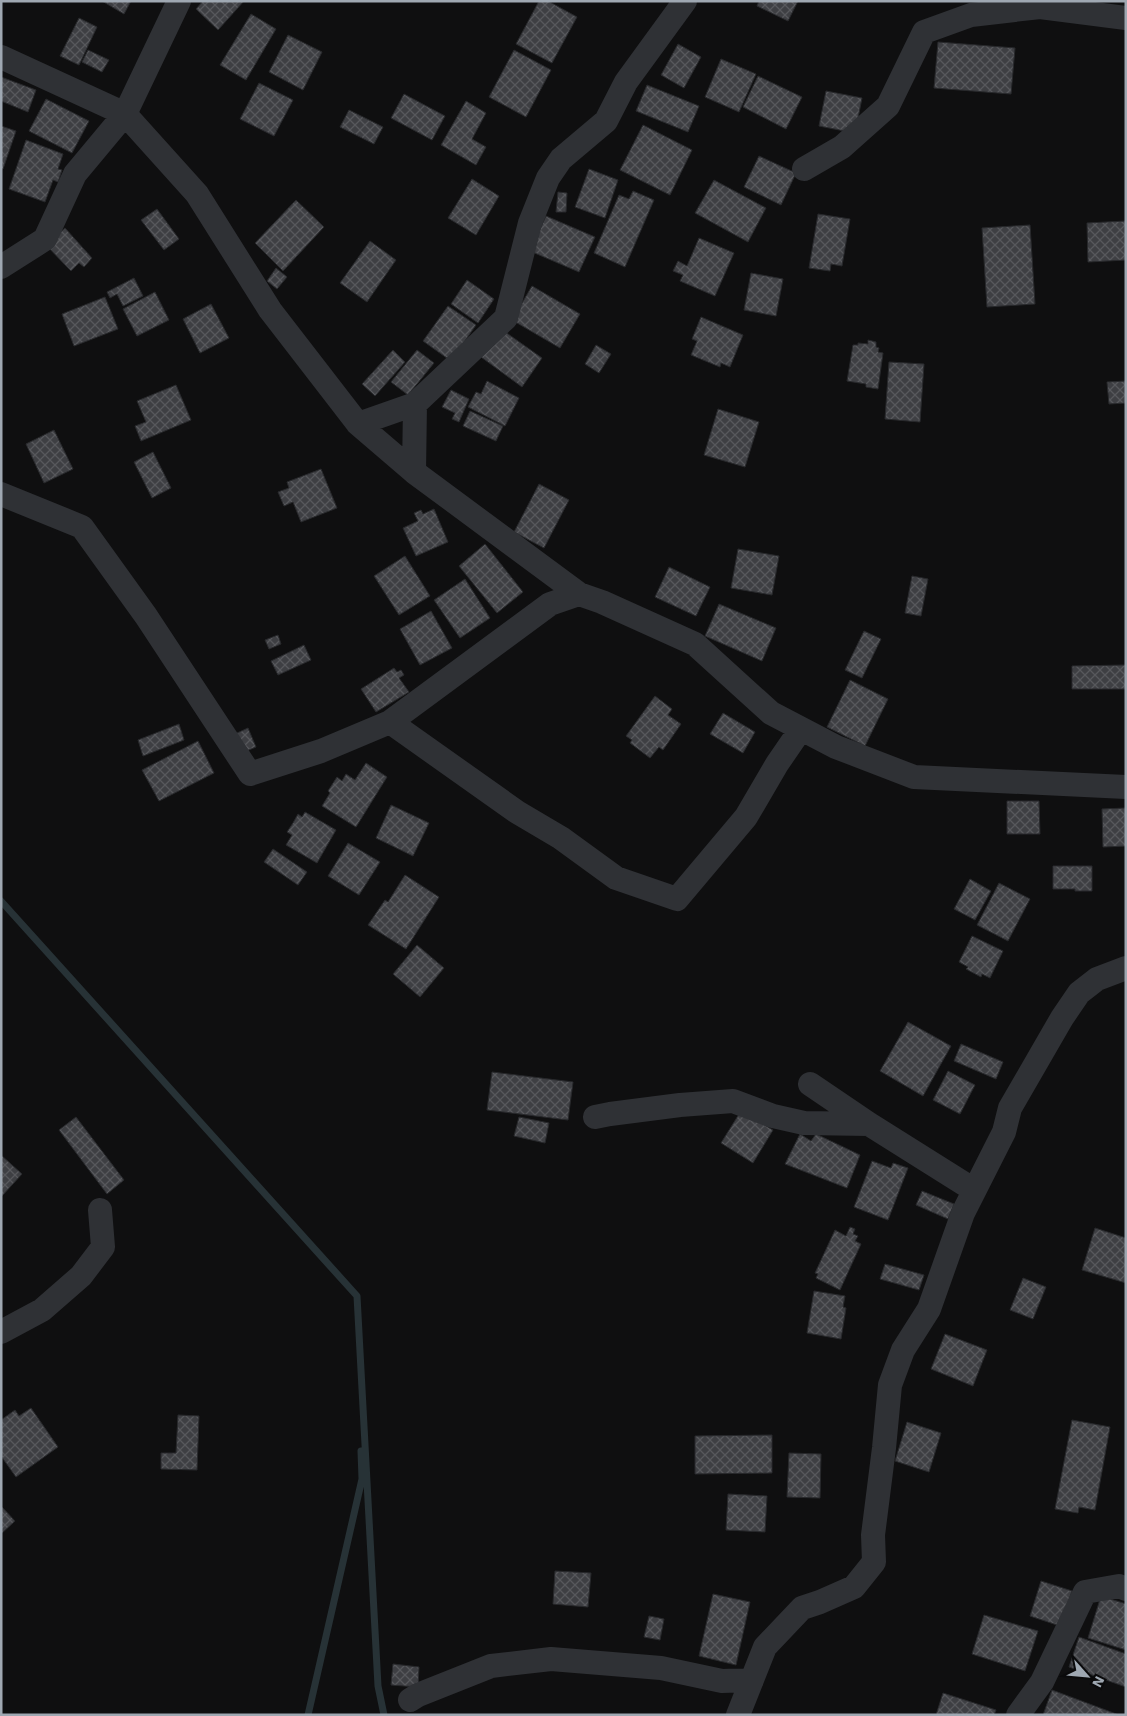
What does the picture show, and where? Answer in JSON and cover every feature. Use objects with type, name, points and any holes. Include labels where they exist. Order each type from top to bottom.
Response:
[{"type":"street","points":[[1,267],[45,239],[76,174],[125,114],[179,1]]},
{"type":"street","points":[[358,424],[414,404],[506,318],[530,223],[548,178],[561,159],[606,121],[626,82],[685,1]]},
{"type":"street","points":[[804,169],[842,146],[888,106],[924,32],[971,15],[1040,7],[1126,18]]},
{"type":"street","points":[[1,57],[125,114],[197,194],[270,310],[358,424],[414,472],[579,594],[602,602],[694,644],[771,713],[836,747],[914,777],[1126,787]]},
{"type":"street","points":[[414,404],[414,472]]},
{"type":"street","points":[[1,494],[82,527],[146,616],[250,774],[321,751],[390,722],[550,604],[579,594]]},
{"type":"street","points":[[390,722],[517,812],[561,838],[616,878],[677,899],[746,817],[777,764],[801,729]]},
{"type":"street","points":[[738,1715],[765,1647],[802,1608],[854,1587],[874,1562],[872,1535],[884,1448],[890,1385],[903,1350],[929,1308],[962,1213],[1004,1132],[1010,1108],[1062,1018],[1079,993],[1097,979],[1126,968]]},
{"type":"street","points":[[810,1084],[869,1124],[974,1190]]},
{"type":"street","points":[[595,1117],[680,1105],[733,1101],[773,1116],[804,1123],[869,1124]]},
{"type":"street","points":[[1,1332],[42,1310],[81,1276],[103,1247],[100,1210]]},
{"type":"street","points":[[1018,1715],[1042,1682],[1085,1592],[1119,1586],[1126,1589]]},
{"type":"street","points":[[410,1700],[490,1666],[551,1659],[661,1668],[722,1681],[752,1680]]},
{"type":"building","points":[[102,1],[131,1],[124,14]]},
{"type":"building","points":[[203,1],[244,1],[218,30],[196,9]]},
{"type":"building","points":[[539,1],[548,1],[577,17],[552,63],[516,44]]},
{"type":"building","points":[[759,1],[798,1],[788,21],[757,6]]},
{"type":"building","points":[[251,14],[276,29],[246,80],[220,65]]},
{"type":"building","points":[[79,18],[97,27],[79,65],[60,56]]},
{"type":"building","points":[[288,35],[322,52],[303,90],[269,72]]},
{"type":"building","points":[[938,42],[1015,48],[1011,94],[934,88]]},
{"type":"building","points":[[678,44],[701,57],[684,88],[661,75]]},
{"type":"building","points":[[88,50],[109,60],[102,72],[82,62]]},
{"type":"building","points":[[514,50],[551,70],[526,117],[489,97]]},
{"type":"building","points":[[721,59],[756,74],[739,112],[705,97]]},
{"type":"building","points":[[758,76],[802,97],[786,129],[743,107]]},
{"type":"building","points":[[1,77],[36,90],[28,112],[1,101]]},
{"type":"building","points":[[259,83],[293,100],[274,136],[240,119]]},
{"type":"building","points":[[647,85],[699,106],[688,132],[636,111]]},
{"type":"building","points":[[826,91],[862,98],[855,133],[819,126]]},
{"type":"building","points":[[404,94],[445,116],[432,140],[391,118]]},
{"type":"building","points":[[46,99],[89,121],[72,153],[29,131]]},
{"type":"building","points":[[466,101],[486,113],[472,139],[486,147],[476,165],[441,145]]},
{"type":"building","points":[[349,110],[383,127],[374,144],[340,127]]},
{"type":"building","points":[[643,125],[692,150],[670,195],[620,170]]},
{"type":"building","points":[[1,126],[16,131],[3,169],[1,168]]},
{"type":"building","points":[[26,140],[63,154],[58,169],[62,170],[58,182],[53,180],[45,202],[9,189]]},
{"type":"building","points":[[759,156],[796,173],[781,205],[744,187]]},
{"type":"building","points":[[589,169],[618,180],[605,218],[575,207]]},
{"type":"building","points":[[472,179],[499,196],[476,235],[448,218]]},
{"type":"building","points":[[714,180],[766,208],[748,242],[695,213]]},
{"type":"building","points":[[633,191],[654,200],[625,267],[594,253],[619,195],[629,199]]},
{"type":"building","points":[[558,192],[567,193],[566,212],[556,212]]},
{"type":"building","points":[[296,200],[324,227],[283,271],[255,243]]},
{"type":"building","points":[[157,209],[179,239],[164,250],[141,220]]},
{"type":"building","points":[[818,214],[850,219],[842,266],[831,264],[830,271],[809,268]]},
{"type":"building","points":[[546,216],[595,237],[579,272],[530,251]]},
{"type":"building","points":[[1126,221],[1126,260],[1088,262],[1087,223]]},
{"type":"building","points":[[1030,225],[1035,304],[987,307],[982,228]]},
{"type":"building","points":[[65,228],[92,258],[84,267],[79,263],[71,271],[46,245]]},
{"type":"building","points":[[699,238],[734,253],[715,296],[680,281],[683,275],[673,271],[678,261],[687,266]]},
{"type":"building","points":[[370,241],[396,260],[367,302],[340,283]]},
{"type":"building","points":[[276,268],[287,277],[277,289],[267,281]]},
{"type":"building","points":[[751,273],[783,279],[776,316],[744,310]]},
{"type":"building","points":[[134,278],[143,296],[123,306],[117,294],[110,298],[107,292]]},
{"type":"building","points":[[467,280],[494,299],[478,323],[451,304]]},
{"type":"building","points":[[532,286],[580,314],[560,348],[512,320]]},
{"type":"building","points":[[155,292],[169,320],[137,336],[123,309]]},
{"type":"building","points":[[105,297],[118,329],[74,346],[62,314]]},
{"type":"building","points":[[211,304],[229,338],[200,353],[183,319]]},
{"type":"building","points":[[448,306],[476,325],[451,361],[423,341]]},
{"type":"building","points":[[701,317],[743,335],[730,367],[721,363],[720,367],[691,355],[697,341],[692,339]]},
{"type":"building","points":[[501,329],[542,358],[522,387],[481,357]]},
{"type":"building","points":[[868,340],[876,342],[876,347],[879,348],[878,352],[883,353],[878,389],[866,387],[866,384],[847,381],[853,345],[858,345],[858,343],[868,344]]},
{"type":"building","points":[[596,345],[611,354],[599,373],[585,364]]},
{"type":"building","points":[[393,350],[405,362],[375,396],[362,384]]},
{"type":"building","points":[[417,350],[434,363],[408,395],[391,382]]},
{"type":"building","points":[[889,362],[924,364],[920,422],[885,419]]},
{"type":"building","points":[[487,381],[519,398],[505,426],[468,407],[476,392],[481,394]]},
{"type":"building","points":[[1126,381],[1126,403],[1109,404],[1107,382]]},
{"type":"building","points":[[176,385],[191,420],[141,441],[135,426],[146,422],[137,401]]},
{"type":"building","points":[[451,390],[469,399],[459,422],[452,419],[455,413],[442,407]]},
{"type":"building","points":[[718,409],[759,422],[745,467],[704,455]]},
{"type":"building","points":[[470,411],[503,426],[496,441],[463,426]]},
{"type":"building","points":[[54,430],[73,469],[44,483],[26,444]]},
{"type":"building","points":[[153,452],[171,488],[152,498],[134,462]]},
{"type":"building","points":[[321,469],[337,508],[301,522],[293,502],[284,506],[278,492],[289,488],[287,482]]},
{"type":"building","points":[[539,484],[569,500],[544,548],[514,532]]},
{"type":"building","points":[[434,509],[448,542],[416,556],[403,528],[418,521],[414,513],[421,510],[423,514]]},
{"type":"building","points":[[485,544],[523,592],[497,613],[459,566]]},
{"type":"building","points":[[738,549],[779,556],[772,595],[731,588]]},
{"type":"building","points":[[405,556],[430,596],[399,615],[374,576]]},
{"type":"building","points":[[669,567],[710,587],[696,616],[655,597]]},
{"type":"building","points":[[912,576],[928,579],[921,616],[905,613]]},
{"type":"building","points":[[465,579],[490,618],[460,638],[434,600]]},
{"type":"building","points":[[719,604],[776,628],[762,661],[705,636]]},
{"type":"building","points":[[431,611],[452,648],[420,665],[400,629]]},
{"type":"building","points":[[864,631],[881,639],[862,678],[845,670]]},
{"type":"building","points":[[278,635],[281,644],[269,649],[265,640]]},
{"type":"building","points":[[304,645],[311,660],[278,675],[271,661]]},
{"type":"building","points":[[1126,665],[1126,689],[1072,689],[1072,666]]},
{"type":"building","points":[[394,668],[397,672],[401,670],[404,675],[399,678],[409,692],[376,712],[361,689]]},
{"type":"building","points":[[850,680],[888,699],[865,746],[827,727]]},
{"type":"building","points":[[655,696],[672,709],[668,715],[681,724],[663,750],[659,747],[650,758],[630,743],[632,740],[626,736]]},
{"type":"building","points":[[723,713],[755,732],[743,753],[710,734]]},
{"type":"building","points":[[179,724],[184,740],[143,756],[138,740]]},
{"type":"building","points":[[248,728],[256,747],[244,752],[235,734]]},
{"type":"building","points":[[198,741],[214,773],[159,801],[142,770]]},
{"type":"building","points":[[366,763],[387,777],[356,827],[322,806],[330,793],[328,791],[337,777],[342,781],[346,774],[355,780]]},
{"type":"building","points":[[1007,801],[1039,801],[1040,834],[1007,834]]},
{"type":"building","points":[[391,805],[429,823],[413,856],[376,838]]},
{"type":"building","points":[[1126,808],[1126,846],[1103,847],[1102,809]]},
{"type":"building","points":[[305,812],[336,830],[317,863],[286,845],[292,835],[287,832],[298,814],[302,817]]},
{"type":"building","points":[[348,843],[380,862],[359,895],[328,876]]},
{"type":"building","points":[[273,849],[307,872],[298,885],[264,862]]},
{"type":"building","points":[[1053,866],[1092,866],[1092,891],[1053,889]]},
{"type":"building","points":[[405,875],[439,897],[406,949],[368,925],[385,900],[388,902]]},
{"type":"building","points":[[970,879],[991,891],[975,920],[954,909]]},
{"type":"building","points":[[999,883],[1030,899],[1008,941],[977,925]]},
{"type":"building","points":[[972,936],[1003,951],[990,978],[982,974],[981,977],[966,969],[968,967],[959,962]]},
{"type":"building","points":[[417,945],[444,968],[420,997],[393,974]]},
{"type":"building","points":[[908,1022],[951,1046],[923,1096],[880,1071]]},
{"type":"building","points":[[961,1044],[1003,1062],[996,1079],[954,1061]]},
{"type":"building","points":[[948,1071],[975,1085],[960,1114],[933,1100]]},
{"type":"building","points":[[492,1072],[573,1082],[568,1120],[487,1110]]},
{"type":"building","points":[[741,1111],[773,1130],[753,1163],[721,1143]]},
{"type":"building","points":[[76,1117],[124,1180],[107,1194],[59,1130]]},
{"type":"building","points":[[519,1117],[549,1123],[545,1143],[514,1136]]},
{"type":"building","points":[[800,1134],[811,1141],[816,1134],[860,1155],[847,1188],[785,1164]]},
{"type":"building","points":[[1,1155],[22,1174],[1,1197]]},
{"type":"building","points":[[872,1161],[891,1168],[893,1163],[908,1168],[888,1220],[854,1207]]},
{"type":"building","points":[[922,1191],[954,1204],[948,1219],[916,1205]]},
{"type":"building","points":[[850,1227],[855,1229],[853,1234],[858,1236],[855,1241],[861,1244],[840,1290],[816,1278],[818,1274],[815,1273],[835,1230],[846,1236]]},
{"type":"building","points":[[1095,1228],[1126,1238],[1126,1283],[1082,1270]]},
{"type":"building","points":[[885,1264],[924,1275],[919,1290],[880,1279]]},
{"type":"building","points":[[1023,1278],[1046,1287],[1033,1319],[1010,1310]]},
{"type":"building","points":[[814,1291],[845,1296],[843,1307],[846,1308],[841,1339],[807,1333]]},
{"type":"building","points":[[945,1334],[987,1350],[973,1386],[931,1369]]},
{"type":"building","points":[[31,1408],[58,1447],[16,1477],[1,1456],[1,1420],[15,1410],[19,1416]]},
{"type":"building","points":[[178,1415],[199,1416],[197,1470],[161,1469],[161,1453],[176,1453]]},
{"type":"building","points":[[1072,1420],[1110,1427],[1095,1510],[1079,1507],[1078,1513],[1055,1509]]},
{"type":"building","points":[[907,1422],[941,1433],[929,1472],[895,1461]]},
{"type":"building","points":[[772,1435],[772,1473],[695,1474],[695,1436]]},
{"type":"building","points":[[789,1453],[821,1454],[820,1498],[787,1497]]},
{"type":"building","points":[[728,1494],[767,1496],[765,1532],[726,1530]]},
{"type":"building","points":[[1,1506],[15,1521],[1,1534]]},
{"type":"building","points":[[555,1571],[591,1573],[588,1607],[553,1604]]},
{"type":"building","points":[[1041,1581],[1072,1591],[1060,1626],[1030,1616]]},
{"type":"building","points":[[713,1594],[750,1602],[736,1665],[699,1656]]},
{"type":"building","points":[[1101,1596],[1126,1604],[1126,1650],[1088,1638]]},
{"type":"building","points":[[984,1615],[1038,1631],[1025,1671],[972,1654]]},
{"type":"building","points":[[649,1616],[664,1619],[660,1640],[644,1637]]},
{"type":"building","points":[[1079,1637],[1126,1654],[1126,1687],[1069,1667]]},
{"type":"building","points":[[393,1664],[419,1667],[418,1687],[391,1685]]},
{"type":"building","points":[[1052,1690],[1119,1715],[1043,1715]]},
{"type":"building","points":[[943,1693],[996,1710],[994,1715],[936,1715]]},
{"type":"waterway","points":[[1,901],[357,1296],[378,1686],[384,1715]]},
{"type":"waterway","points":[[308,1715],[362,1479],[361,1451]]}]
